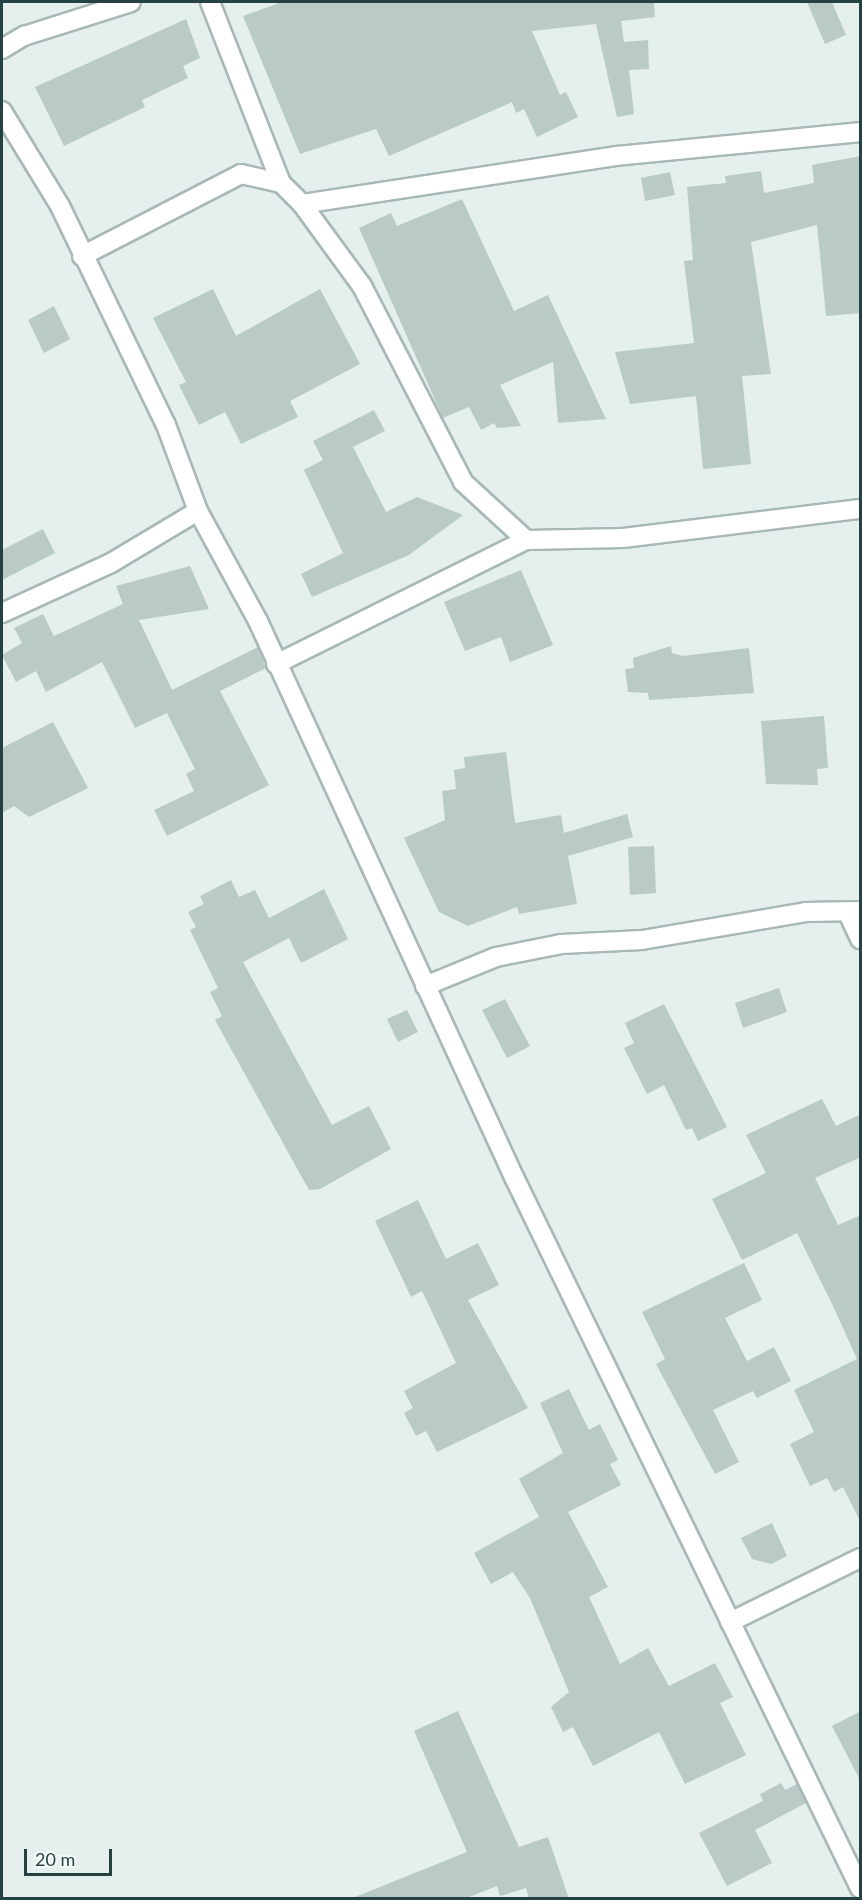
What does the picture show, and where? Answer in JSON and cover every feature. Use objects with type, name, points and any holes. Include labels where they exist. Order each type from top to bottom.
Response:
[{"type":"street","points":[[2,49],[24,36],[131,2]]},
{"type":"street","points":[[210,2],[281,183],[302,204],[362,286],[458,475],[478,501],[526,540]]},
{"type":"street","points":[[2,111],[60,206],[82,256],[166,425],[198,511],[276,664],[425,986],[730,1622],[861,1888]]},
{"type":"street","points":[[302,204],[616,156],[861,132]]},
{"type":"street","points":[[82,256],[241,174],[281,183]]},
{"type":"street","points":[[276,664],[526,540],[623,538],[861,509]]},
{"type":"street","points":[[2,613],[111,563],[198,511]]},
{"type":"street","points":[[425,986],[496,957],[561,944],[642,940],[806,912],[854,912],[861,939]]},
{"type":"street","points":[[730,1622],[861,1558]]},
{"type":"building","points":[[282,2],[654,2],[655,17],[621,21],[624,42],[648,40],[649,69],[629,70],[634,114],[617,117],[596,24],[532,31],[560,95],[566,92],[578,117],[537,137],[524,109],[516,113],[512,102],[389,156],[376,129],[300,154],[243,16]]},
{"type":"building","points":[[807,2],[832,2],[846,35],[825,44]]},
{"type":"building","points":[[186,19],[200,58],[183,66],[188,78],[142,100],[145,107],[64,146],[35,87]]},
{"type":"building","points":[[861,156],[861,313],[826,316],[817,225],[751,242],[771,374],[742,376],[751,464],[703,469],[696,396],[630,404],[615,352],[694,343],[684,261],[693,260],[687,187],[726,183],[725,176],[761,171],[764,193],[814,183],[812,165]]},
{"type":"building","points":[[670,172],[675,195],[645,201],[641,178]]},
{"type":"building","points":[[462,199],[514,311],[548,295],[606,419],[558,423],[553,362],[500,385],[521,426],[497,428],[494,423],[481,430],[469,407],[443,418],[359,228],[391,213],[397,226]]},
{"type":"building","points":[[213,289],[236,336],[320,289],[360,364],[290,401],[298,417],[241,444],[225,412],[199,425],[179,385],[186,382],[153,318]]},
{"type":"building","points":[[54,306],[70,339],[44,353],[28,320]]},
{"type":"building","points":[[374,410],[385,431],[353,447],[386,512],[417,497],[463,515],[409,555],[312,597],[301,574],[343,553],[304,470],[323,460],[313,441]]},
{"type":"building","points":[[43,529],[55,553],[2,580],[2,550]]},
{"type":"building","points":[[190,566],[209,609],[139,620],[172,690],[258,647],[266,668],[220,691],[269,785],[167,836],[154,810],[194,791],[186,774],[195,769],[167,713],[135,728],[102,662],[46,692],[36,671],[16,682],[2,655],[22,643],[14,628],[43,614],[54,636],[123,604],[116,586]]},
{"type":"building","points":[[521,570],[553,645],[510,662],[501,637],[465,651],[444,602]]},
{"type":"building","points":[[671,646],[672,653],[682,656],[749,648],[754,693],[649,700],[648,693],[628,692],[625,669],[634,668],[633,658]]},
{"type":"building","points":[[824,716],[828,768],[817,769],[818,785],[766,784],[761,721]]},
{"type":"building","points":[[53,722],[88,788],[29,817],[14,806],[2,813],[2,748]]},
{"type":"building","points":[[506,752],[515,823],[561,815],[564,833],[627,814],[633,837],[568,856],[577,904],[519,914],[517,907],[468,926],[439,912],[404,838],[445,820],[442,791],[456,789],[454,770],[465,768],[464,757]]},
{"type":"building","points":[[654,846],[656,893],[630,895],[628,847]]},
{"type":"building","points":[[231,880],[239,897],[255,890],[269,918],[324,889],[348,939],[301,963],[289,938],[243,962],[332,1125],[369,1106],[391,1149],[320,1189],[309,1190],[215,1020],[222,1016],[210,992],[218,988],[190,930],[196,927],[188,912],[204,904],[200,896]]},
{"type":"building","points":[[779,988],[787,1012],[743,1028],[735,1003]]},
{"type":"building","points":[[505,999],[530,1046],[507,1058],[482,1010]]},
{"type":"building","points":[[664,1004],[727,1127],[698,1141],[692,1128],[686,1130],[664,1085],[647,1094],[624,1048],[634,1043],[625,1023]]},
{"type":"building","points":[[407,1010],[418,1032],[398,1042],[387,1019]]},
{"type":"building","points":[[822,1099],[836,1126],[861,1114],[861,1157],[815,1178],[838,1225],[861,1215],[861,1523],[843,1487],[834,1492],[827,1478],[810,1486],[790,1444],[814,1432],[794,1390],[857,1359],[833,1306],[797,1233],[742,1260],[712,1199],[766,1173],[746,1135]]},
{"type":"building","points":[[418,1200],[446,1259],[478,1243],[499,1285],[468,1300],[528,1408],[437,1452],[426,1431],[416,1436],[404,1413],[413,1408],[404,1391],[456,1363],[422,1291],[411,1297],[375,1221]]},
{"type":"building","points":[[744,1263],[762,1300],[725,1318],[747,1361],[774,1347],[791,1381],[757,1398],[753,1391],[713,1410],[739,1462],[715,1474],[656,1364],[665,1359],[642,1312]]},
{"type":"building","points":[[569,1389],[589,1430],[600,1424],[618,1460],[610,1464],[621,1485],[568,1512],[608,1587],[589,1597],[620,1664],[648,1648],[669,1686],[715,1663],[733,1697],[720,1703],[746,1755],[685,1784],[659,1732],[593,1766],[573,1727],[563,1732],[551,1707],[569,1692],[530,1598],[513,1572],[491,1584],[474,1553],[539,1517],[519,1479],[563,1453],[540,1403]]},
{"type":"building","points":[[772,1523],[787,1556],[771,1564],[752,1559],[741,1538]]},
{"type":"building","points":[[458,1711],[519,1847],[548,1837],[569,1899],[529,1899],[526,1888],[500,1896],[497,1886],[464,1899],[350,1899],[467,1852],[414,1731]]},
{"type":"building","points":[[861,1711],[861,1782],[832,1726]]},
{"type":"building","points":[[781,1783],[785,1790],[797,1784],[806,1803],[755,1830],[772,1863],[727,1886],[699,1833],[763,1801],[760,1794]]}]
